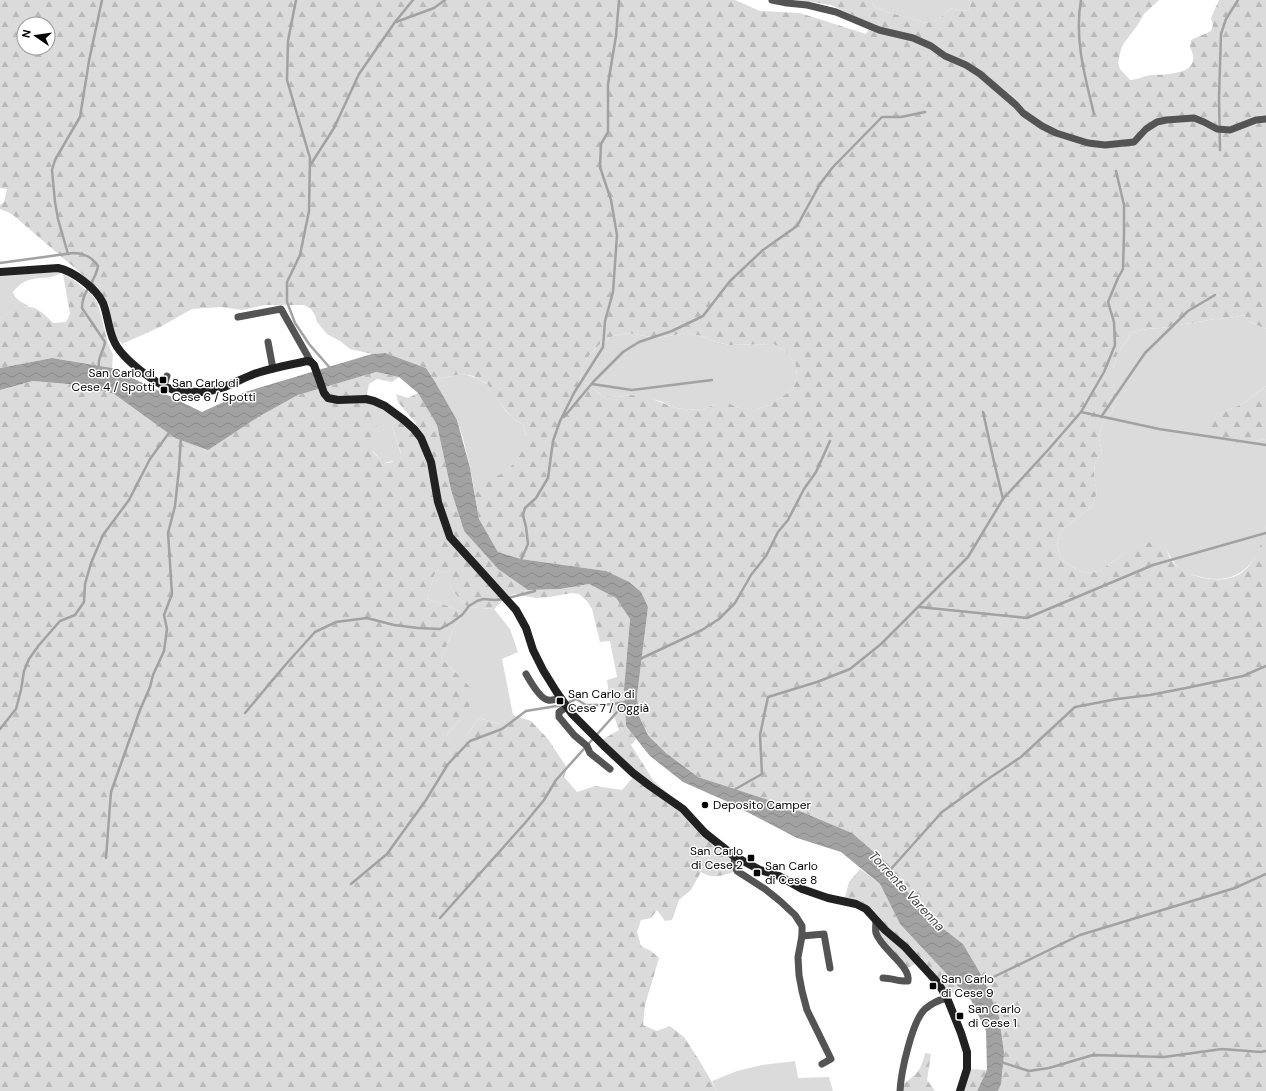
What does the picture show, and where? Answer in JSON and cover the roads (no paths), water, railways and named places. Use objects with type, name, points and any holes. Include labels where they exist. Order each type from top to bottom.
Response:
[{"type":"street","points":[[772,0],[787,4],[808,5],[836,12],[879,30],[913,38],[931,46],[945,56],[966,65],[980,74],[1022,113],[1042,126],[1056,133],[1088,143],[1105,145],[1134,142],[1146,129],[1157,122],[1166,120],[1194,118],[1217,129],[1230,130],[1256,120],[1266,119]]},
{"type":"street","points":[[0,272],[58,268],[66,270],[81,280],[96,292],[103,303],[113,340],[118,349],[125,357],[140,369],[173,390],[187,392],[217,390],[253,374],[307,361],[312,363]]},
{"type":"street","points":[[238,317],[281,309],[312,363],[324,393],[328,398],[338,400],[366,399],[374,401],[385,406],[414,428],[421,438],[431,462],[438,502],[450,537],[516,610],[526,628],[533,650],[543,670],[567,707],[577,719],[633,773],[683,809],[705,833],[734,856],[760,870],[779,876],[802,889],[828,898],[856,904],[866,909],[885,930],[906,947],[938,983],[947,998],[962,1033],[967,1052],[967,1069],[960,1091]]},
{"type":"street","points":[[268,342],[274,369]]},
{"type":"street","points":[[164,385],[167,376]]},
{"type":"street","points":[[526,674],[533,686],[547,700],[561,698]]},
{"type":"street","points":[[567,707],[559,712],[559,717],[574,735],[587,746],[590,753],[610,769]]},
{"type":"street","points":[[734,856],[734,866],[738,871],[765,889],[795,916],[802,926],[802,936],[798,957],[799,975],[807,1010],[831,1059],[822,1064]]},
{"type":"street","points":[[876,920],[876,931],[879,940],[906,969],[909,976],[908,981],[906,982],[893,978],[883,978]]},
{"type":"street","points":[[802,936],[824,934],[830,968]]},
{"type":"street","points":[[900,1091],[902,1067],[916,1025],[924,1010],[935,1002],[947,998]]},
{"type":"water","name":"Torrente Varenna","points":[[385,353],[426,368],[457,420],[470,468],[479,519],[498,552],[521,559],[606,571],[629,582],[641,592],[648,607],[637,696],[639,716],[648,735],[666,753],[698,777],[790,807],[852,833],[888,864],[923,913],[963,944],[984,980],[999,1017],[1004,1053],[1001,1084],[998,1091],[977,1091],[987,1070],[986,1031],[971,1000],[900,924],[880,884],[841,852],[797,838],[726,801],[683,782],[650,756],[626,726],[624,689],[630,619],[616,598],[589,584],[560,589],[528,590],[498,569],[464,531],[451,490],[437,425],[418,393],[399,377],[376,372],[298,395],[260,416],[208,450],[175,438],[114,394],[79,385],[33,381],[0,390],[0,368],[52,358],[112,368],[202,412],[245,392],[372,354]]},
{"type":"waterway","points":[[68,254],[58,219],[52,170],[55,160],[80,117],[89,61],[102,0]]},
{"type":"waterway","points":[[296,0],[288,41],[287,80],[310,158],[309,211],[300,255],[287,282],[287,302],[295,323],[309,344],[331,369]]},
{"type":"waterway","points":[[311,164],[334,128],[359,74],[395,22],[413,0]]},
{"type":"waterway","points":[[396,22],[434,8],[445,0]]},
{"type":"waterway","points":[[520,562],[528,544],[523,515],[525,508],[536,498],[548,478],[553,441],[560,421],[574,393],[603,347],[605,321],[613,292],[617,235],[611,200],[600,167],[601,144],[608,132],[608,84],[616,36],[619,0]]},
{"type":"waterway","points":[[1081,0],[1079,14],[1080,43],[1084,72],[1094,114]]},
{"type":"waterway","points":[[1220,150],[1219,98],[1221,34],[1226,19],[1238,0]]},
{"type":"waterway","points":[[564,417],[594,381],[623,352],[639,342],[672,331],[703,316],[730,281],[763,250],[797,226],[820,184],[833,167],[882,117],[901,117],[925,112]]},
{"type":"waterway","points":[[732,791],[762,774],[760,735],[768,697],[817,682],[850,669],[881,644],[968,557],[1003,499],[1081,412],[1104,372],[1115,345],[1114,322],[1108,302],[1123,269],[1124,234],[1124,205],[1116,171]]},
{"type":"waterway","points":[[0,263],[73,253],[87,256],[96,263],[98,266],[94,278],[84,296],[82,308],[105,342],[99,360],[99,367]]},
{"type":"waterway","points":[[1101,417],[1145,353],[1188,311],[1215,295]]},
{"type":"waterway","points":[[592,384],[632,390],[712,380]]},
{"type":"waterway","points":[[983,412],[1003,499]]},
{"type":"waterway","points":[[1081,412],[1159,429],[1266,445]]},
{"type":"waterway","points":[[0,729],[16,709],[24,671],[29,659],[60,621],[75,615],[84,602],[85,584],[91,563],[103,535],[129,500],[150,459],[171,430]]},
{"type":"waterway","points":[[106,858],[111,792],[140,710],[150,687],[153,675],[164,651],[167,629],[164,615],[172,594],[168,533],[175,506],[181,436]]},
{"type":"waterway","points":[[640,659],[702,630],[719,619],[735,603],[751,575],[766,556],[778,532],[788,520],[804,489],[816,472],[830,441]]},
{"type":"waterway","points":[[919,607],[1027,618],[1153,565],[1266,533]]},
{"type":"waterway","points":[[508,598],[535,591],[534,587]]},
{"type":"waterway","points":[[245,713],[315,632],[336,622],[367,618],[394,625],[440,629],[462,615],[469,606],[477,601],[483,599],[503,599]]},
{"type":"waterway","name":"Torrente Varenna","points":[[890,870],[942,812],[1021,757],[1075,707],[1117,699],[1150,695],[1243,676],[1266,666]]},
{"type":"waterway","points":[[351,884],[387,854],[426,800],[448,764],[470,741],[502,729],[526,711],[563,705],[576,699],[586,705],[604,705],[627,702]]},
{"type":"waterway","points":[[440,918],[525,823],[544,800],[556,780],[626,702]]},
{"type":"waterway","points":[[981,983],[1080,935],[1235,888],[1266,874]]},
{"type":"waterway","points":[[1001,1062],[1029,1071],[1049,1068],[1093,1055],[1164,1057],[1222,1049],[1261,1052],[1266,1051]]},
{"type":"place","name":"San Carlo di Cese 4 / Spotti","points":[[163,380]]},
{"type":"place","name":"San Carlo di Cese 6 / Spotti","points":[[164,390]]},
{"type":"place","name":"San Carlo di Cese 7 / Oggià","points":[[560,701]]},
{"type":"place","name":"Deposito Camper","points":[[705,805]]},
{"type":"place","name":"San Carlo di Cese 2","points":[[751,858]]},
{"type":"place","name":"San Carlo di Cese 8","points":[[757,873]]},
{"type":"place","name":"San Carlo di Cese 9","points":[[933,986]]},
{"type":"place","name":"San Carlo di Cese 1","points":[[960,1016]]}]
